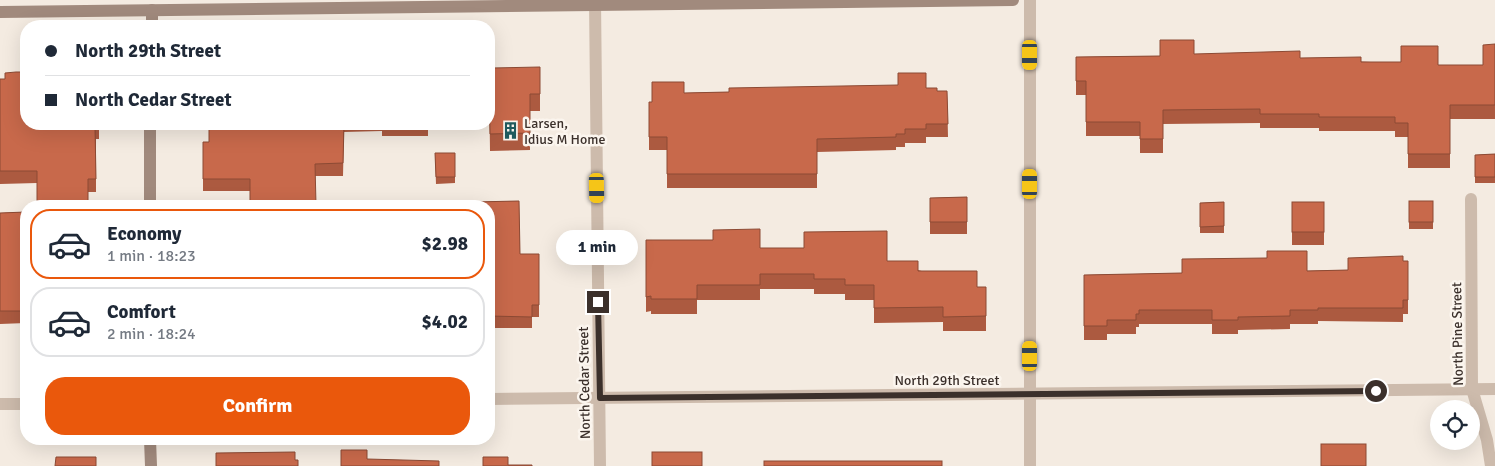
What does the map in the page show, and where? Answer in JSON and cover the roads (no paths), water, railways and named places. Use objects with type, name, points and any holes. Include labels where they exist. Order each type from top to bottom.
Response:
[{"type":"main road","points":[[0,12],[152,5],[1013,0]]},
{"type":"main road","points":[[152,5],[152,20]]},
{"type":"main road","points":[[150,130],[150,200]]},
{"type":"main road","points":[[150,445],[151,466]]},
{"type":"street","points":[[1030,0],[1030,466]]},
{"type":"street","name":"North Cedar Street","points":[[595,2],[600,466]]},
{"type":"street","name":"North Pine Street","points":[[1471,199],[1472,389],[1487,440],[1491,466]]},
{"type":"street","name":"North 29th Street","points":[[495,399],[1495,390]]},
{"type":"street","points":[[0,404],[20,404]]},
{"type":"place","name":"Larsen, Idius M Home","points":[[510,131]]}]
